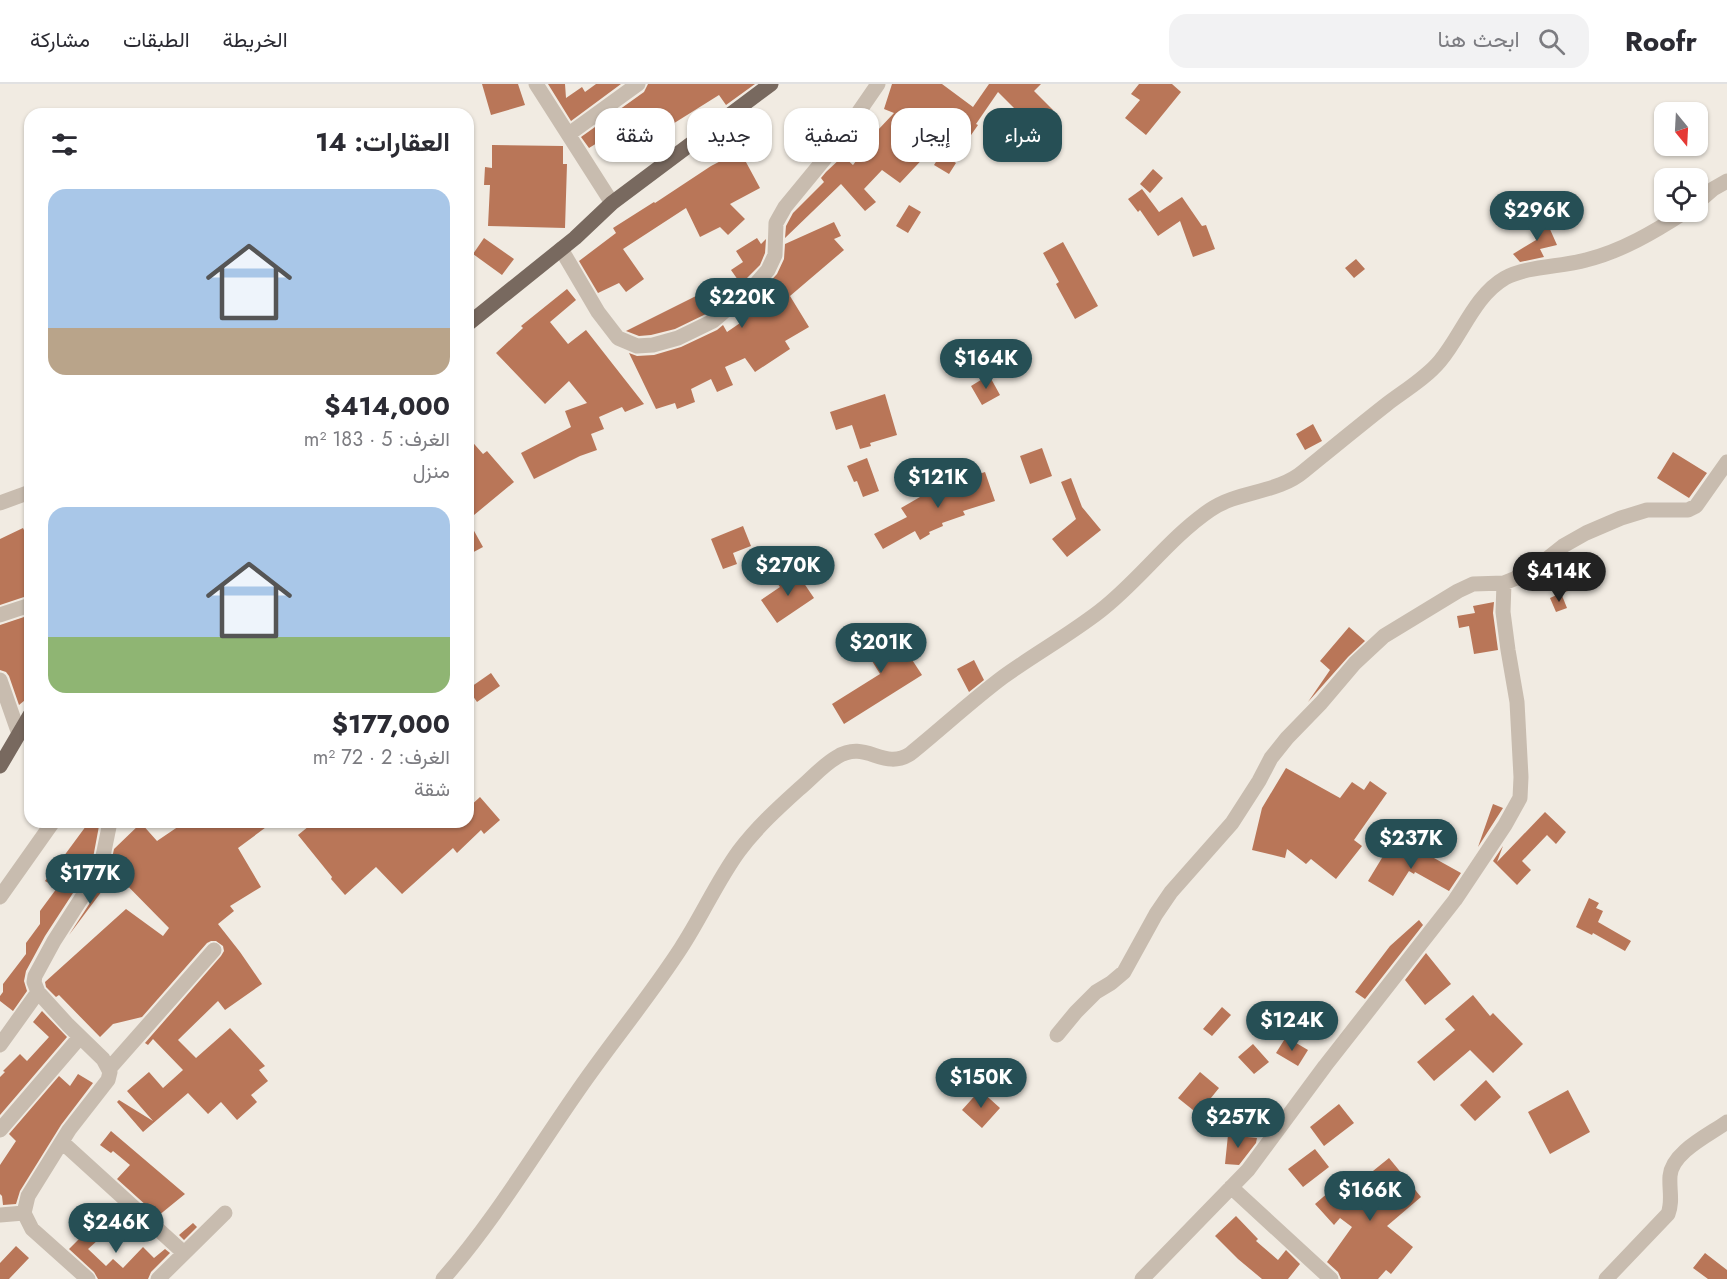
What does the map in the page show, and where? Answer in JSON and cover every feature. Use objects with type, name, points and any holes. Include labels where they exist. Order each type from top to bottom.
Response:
[{"type":"main road","points":[[474,319],[561,249],[612,203],[771,84]]},
{"type":"main road","points":[[0,766],[24,725]]},
{"type":"street","points":[[536,84],[612,203]]},
{"type":"street","points":[[569,134],[638,84]]},
{"type":"street","points":[[561,249],[598,312],[618,338],[636,346],[653,345],[678,338],[713,321],[755,285],[768,270],[775,255],[777,223],[785,207],[836,145],[878,84]]},
{"type":"street","points":[[1708,193],[1727,181]]},
{"type":"street","points":[[443,1279],[507,1196],[575,1094],[682,947],[714,889],[740,850],[772,814],[837,756],[858,750],[885,759],[896,760],[910,754],[1003,677],[1100,611],[1211,509],[1234,498],[1277,486],[1302,474],[1355,429],[1429,372],[1440,361],[1477,305],[1492,288],[1507,277],[1588,260],[1652,234],[1670,222]]},
{"type":"street","points":[[1057,1035],[1096,992],[1112,983],[1124,972],[1171,892],[1232,823],[1259,782],[1271,758],[1355,663],[1384,636],[1473,584],[1504,583],[1529,573],[1563,546],[1621,518],[1647,510],[1688,510],[1696,506],[1727,462]]},
{"type":"street","points":[[0,503],[24,494]]},
{"type":"street","points":[[1142,1279],[1248,1170],[1325,1066],[1455,900],[1505,825],[1520,798],[1517,702],[1503,612],[1504,583]]},
{"type":"street","points":[[0,615],[24,607]]},
{"type":"street","points":[[0,680],[19,734]]},
{"type":"street","points":[[0,897],[49,828]]},
{"type":"street","points":[[88,1279],[32,1229],[24,1213],[28,1196],[62,1142],[110,1076],[103,1059],[38,992],[34,982],[54,941],[97,874],[110,828]]},
{"type":"street","points":[[108,1069],[214,950]]},
{"type":"street","points":[[0,1045],[38,992]]},
{"type":"street","points":[[0,1130],[80,1037]]},
{"type":"street","points":[[1606,1279],[1668,1214],[1671,1205],[1670,1174],[1682,1153],[1727,1122]]},
{"type":"street","points":[[62,1142],[184,1253]]},
{"type":"street","points":[[1231,1187],[1331,1279]]},
{"type":"street","points":[[0,1215],[24,1213]]},
{"type":"street","points":[[158,1279],[225,1213]]},
{"type":"building","points":[[482,84],[518,84],[525,105],[491,115]]},
{"type":"building","points":[[548,84],[565,84],[566,98],[582,87],[585,92],[596,84],[621,84],[571,121]]},
{"type":"building","points":[[648,84],[755,84],[726,105],[719,95],[698,108],[687,108],[687,115],[675,123],[675,108],[622,108],[644,92]]},
{"type":"building","points":[[892,84],[942,84],[973,107],[989,84],[1041,84],[1034,91],[1051,108],[1014,108],[998,92],[987,108],[983,108],[983,114],[971,135],[971,108],[891,108],[891,112],[884,109]]},
{"type":"building","points":[[1139,84],[1172,84],[1181,92],[1146,135],[1125,118],[1140,100],[1131,94]]},
{"type":"building","points":[[891,116],[891,162],[920,162],[900,183],[882,170],[864,189],[876,202],[865,211],[841,184],[785,238],[786,226],[793,213],[824,182],[821,178],[837,162],[850,162],[853,165],[855,162],[879,162],[879,129]]},
{"type":"building","points":[[595,127],[595,144],[589,148],[581,137]]},
{"type":"building","points":[[492,145],[563,146],[563,164],[567,164],[565,228],[488,226],[490,185],[484,185],[485,167],[492,168]]},
{"type":"building","points":[[719,162],[746,162],[760,188],[730,204],[745,219],[728,235],[720,227],[700,237],[686,208],[623,249],[644,279],[626,292],[619,283],[598,293],[579,261],[616,233],[613,228]]},
{"type":"building","points":[[936,162],[956,163],[949,174],[934,165]]},
{"type":"building","points":[[1153,169],[1163,178],[1150,193],[1140,184]]},
{"type":"building","points":[[1142,189],[1159,212],[1182,197],[1202,226],[1206,225],[1215,249],[1193,257],[1180,221],[1158,236],[1140,210],[1138,212],[1128,199]]},
{"type":"building","points":[[909,205],[921,212],[908,233],[896,226]]},
{"type":"building","points":[[1545,218],[1557,245],[1540,249],[1544,257],[1520,262],[1513,254],[1536,240],[1529,225]]},
{"type":"building","points":[[834,222],[841,236],[834,239],[844,250],[790,296],[809,327],[785,341],[790,349],[755,372],[745,358],[725,367],[733,385],[717,392],[711,379],[691,389],[695,402],[677,409],[675,403],[656,409],[629,353],[637,356],[654,355],[681,347],[723,325],[727,332],[762,308],[755,298],[777,274],[784,259],[785,244]]},
{"type":"building","points":[[484,238],[514,259],[502,275],[474,253]]},
{"type":"building","points":[[757,238],[761,244],[766,239],[765,253],[760,265],[743,282],[738,280],[731,270],[743,262],[736,251]]},
{"type":"building","points":[[1063,242],[1098,306],[1075,319],[1056,284],[1059,282],[1043,253]]},
{"type":"building","points":[[1356,259],[1365,269],[1354,278],[1345,268]]},
{"type":"building","points":[[567,289],[576,300],[550,322],[568,344],[586,330],[644,404],[625,412],[622,407],[599,417],[604,429],[591,434],[597,450],[534,479],[521,453],[571,427],[565,411],[587,403],[569,381],[545,404],[496,353],[523,328],[521,326]]},
{"type":"building","points":[[706,291],[714,307],[708,313],[675,329],[651,335],[639,336],[626,331]]},
{"type":"building","points":[[989,375],[1000,395],[982,405],[971,386]]},
{"type":"building","points":[[885,394],[897,435],[870,443],[871,446],[860,449],[852,425],[836,430],[830,412]]},
{"type":"building","points":[[1313,424],[1322,441],[1305,450],[1296,434]]},
{"type":"building","points":[[474,444],[483,454],[487,451],[514,482],[474,515]]},
{"type":"building","points":[[1042,448],[1052,476],[1030,484],[1020,456]]},
{"type":"building","points":[[1673,452],[1707,473],[1689,498],[1657,478]]},
{"type":"building","points":[[867,458],[879,491],[863,497],[857,481],[854,482],[847,466]]},
{"type":"building","points":[[985,472],[995,501],[963,511],[965,515],[942,523],[943,526],[929,532],[930,534],[920,540],[915,531],[883,549],[874,534],[907,517],[901,508],[920,497],[919,494]]},
{"type":"building","points":[[1071,478],[1082,507],[1101,530],[1067,557],[1052,539],[1076,519],[1061,482]]},
{"type":"building","points":[[743,526],[751,546],[733,553],[737,564],[723,569],[711,539]]},
{"type":"building","points":[[23,528],[24,530],[24,597],[0,605],[0,539]]},
{"type":"building","points":[[474,531],[483,547],[474,552]]},
{"type":"building","points":[[1573,567],[1580,587],[1562,593],[1555,573]]},
{"type":"building","points":[[795,570],[814,598],[777,623],[761,600],[780,587],[777,583]]},
{"type":"building","points":[[1561,593],[1567,608],[1556,612],[1550,598]]},
{"type":"building","points":[[1494,602],[1493,613],[1498,650],[1474,654],[1469,626],[1459,628],[1457,616],[1475,613],[1473,606]]},
{"type":"building","points":[[24,617],[24,701],[19,705],[9,676],[0,670],[0,625]]},
{"type":"building","points":[[894,623],[911,650],[907,652],[922,675],[844,724],[832,704],[880,674],[864,648],[874,642],[871,637]]},
{"type":"building","points":[[1349,627],[1365,641],[1308,702],[1330,670],[1320,661]]},
{"type":"building","points":[[974,660],[984,680],[969,692],[957,669]]},
{"type":"building","points":[[491,673],[500,686],[477,702],[474,698],[474,685]]},
{"type":"building","points":[[1286,768],[1340,798],[1352,782],[1364,790],[1370,781],[1387,793],[1354,840],[1362,846],[1336,879],[1311,859],[1306,864],[1287,849],[1285,858],[1252,850],[1262,808]]},
{"type":"building","points":[[480,797],[500,820],[484,834],[481,830],[457,853],[453,848],[402,894],[376,867],[345,895],[298,835],[307,828],[474,828],[474,802]]},
{"type":"building","points":[[1493,804],[1503,808],[1478,847]]},
{"type":"building","points":[[1545,812],[1566,832],[1556,844],[1547,835],[1522,861],[1531,870],[1517,885],[1493,861],[1503,846],[1497,862]]},
{"type":"building","points":[[85,828],[99,828],[93,858],[88,870],[45,936],[26,971],[24,981],[27,991],[13,1011],[0,1001],[3,984],[26,954],[26,943],[40,924],[40,911],[57,888],[45,881]]},
{"type":"building","points":[[136,828],[145,828],[157,841],[176,828],[265,828],[238,848],[261,887],[230,906],[234,911],[218,924],[262,984],[225,1010],[218,1001],[178,1040],[196,1058],[230,1028],[265,1066],[259,1070],[268,1081],[251,1095],[257,1102],[237,1120],[221,1102],[208,1114],[188,1093],[143,1132],[117,1102],[119,1100],[153,1121],[127,1091],[149,1072],[163,1088],[183,1070],[153,1039],[148,1045],[145,1043],[221,956],[224,951],[223,946],[216,941],[207,943],[142,1017],[113,1024],[100,1037],[59,995],[56,997],[46,987],[45,982],[126,909],[163,936],[169,928],[110,868],[114,849]]},
{"type":"building","points":[[1391,843],[1412,855],[1416,848],[1461,873],[1449,891],[1409,871],[1393,896],[1368,881]]},
{"type":"building","points":[[99,889],[102,891],[69,935]]},
{"type":"building","points":[[1589,898],[1599,903],[1596,908],[1603,911],[1598,922],[1631,941],[1625,951],[1593,933],[1592,935],[1576,927]]},
{"type":"building","points":[[1419,920],[1423,925],[1365,999],[1355,992],[1390,946]]},
{"type":"building","points":[[1426,953],[1451,984],[1425,1005],[1405,980]]},
{"type":"building","points":[[1473,995],[1490,1016],[1493,1013],[1523,1044],[1493,1073],[1470,1050],[1434,1081],[1417,1062],[1455,1030],[1445,1019]]},
{"type":"building","points":[[1222,1007],[1231,1015],[1212,1036],[1203,1029]]},
{"type":"building","points":[[42,1011],[67,1037],[0,1115],[0,1077],[5,1072],[3,1071],[20,1054],[27,1061],[49,1037],[33,1022]]},
{"type":"building","points":[[1286,1037],[1308,1050],[1298,1066],[1276,1053]]},
{"type":"building","points":[[1253,1044],[1269,1062],[1254,1074],[1238,1057]]},
{"type":"building","points":[[1200,1072],[1219,1088],[1198,1114],[1178,1098]]},
{"type":"building","points":[[78,1074],[93,1083],[61,1125],[20,1191],[16,1204],[3,1205],[0,1194],[0,1165],[16,1141],[9,1134],[59,1076],[70,1086]]},
{"type":"building","points":[[1486,1080],[1501,1097],[1475,1121],[1460,1105]]},
{"type":"building","points":[[980,1090],[1000,1108],[982,1128],[962,1110]]},
{"type":"building","points":[[1568,1090],[1590,1132],[1550,1154],[1528,1112]]},
{"type":"building","points":[[1339,1104],[1354,1123],[1324,1146],[1310,1127]]},
{"type":"building","points":[[111,1131],[185,1194],[158,1216],[117,1179],[130,1165],[113,1151],[111,1153],[100,1145]]},
{"type":"building","points":[[1228,1135],[1257,1138],[1256,1143],[1239,1165],[1225,1164]]},
{"type":"building","points":[[1315,1149],[1329,1167],[1303,1187],[1288,1169]]},
{"type":"building","points":[[1389,1158],[1421,1197],[1387,1226],[1413,1247],[1391,1274],[1386,1270],[1378,1279],[1341,1279],[1338,1272],[1327,1262],[1352,1227],[1340,1218],[1334,1225],[1315,1204],[1344,1179],[1352,1188]]},
{"type":"building","points":[[118,1206],[127,1214],[88,1249],[106,1266],[113,1259],[123,1268],[143,1247],[154,1258],[165,1249],[170,1253],[151,1272],[148,1279],[98,1279],[94,1272],[69,1249],[80,1238],[82,1240]]},
{"type":"building","points":[[1236,1216],[1258,1239],[1256,1241],[1278,1260],[1286,1250],[1300,1264],[1288,1279],[1262,1279],[1215,1236]]},
{"type":"building","points":[[193,1223],[197,1227],[184,1240],[179,1235]]},
{"type":"building","points":[[16,1246],[29,1258],[9,1279],[0,1279],[0,1263]]},
{"type":"building","points":[[1705,1253],[1727,1270],[1727,1279],[1708,1279],[1693,1268]]}]
